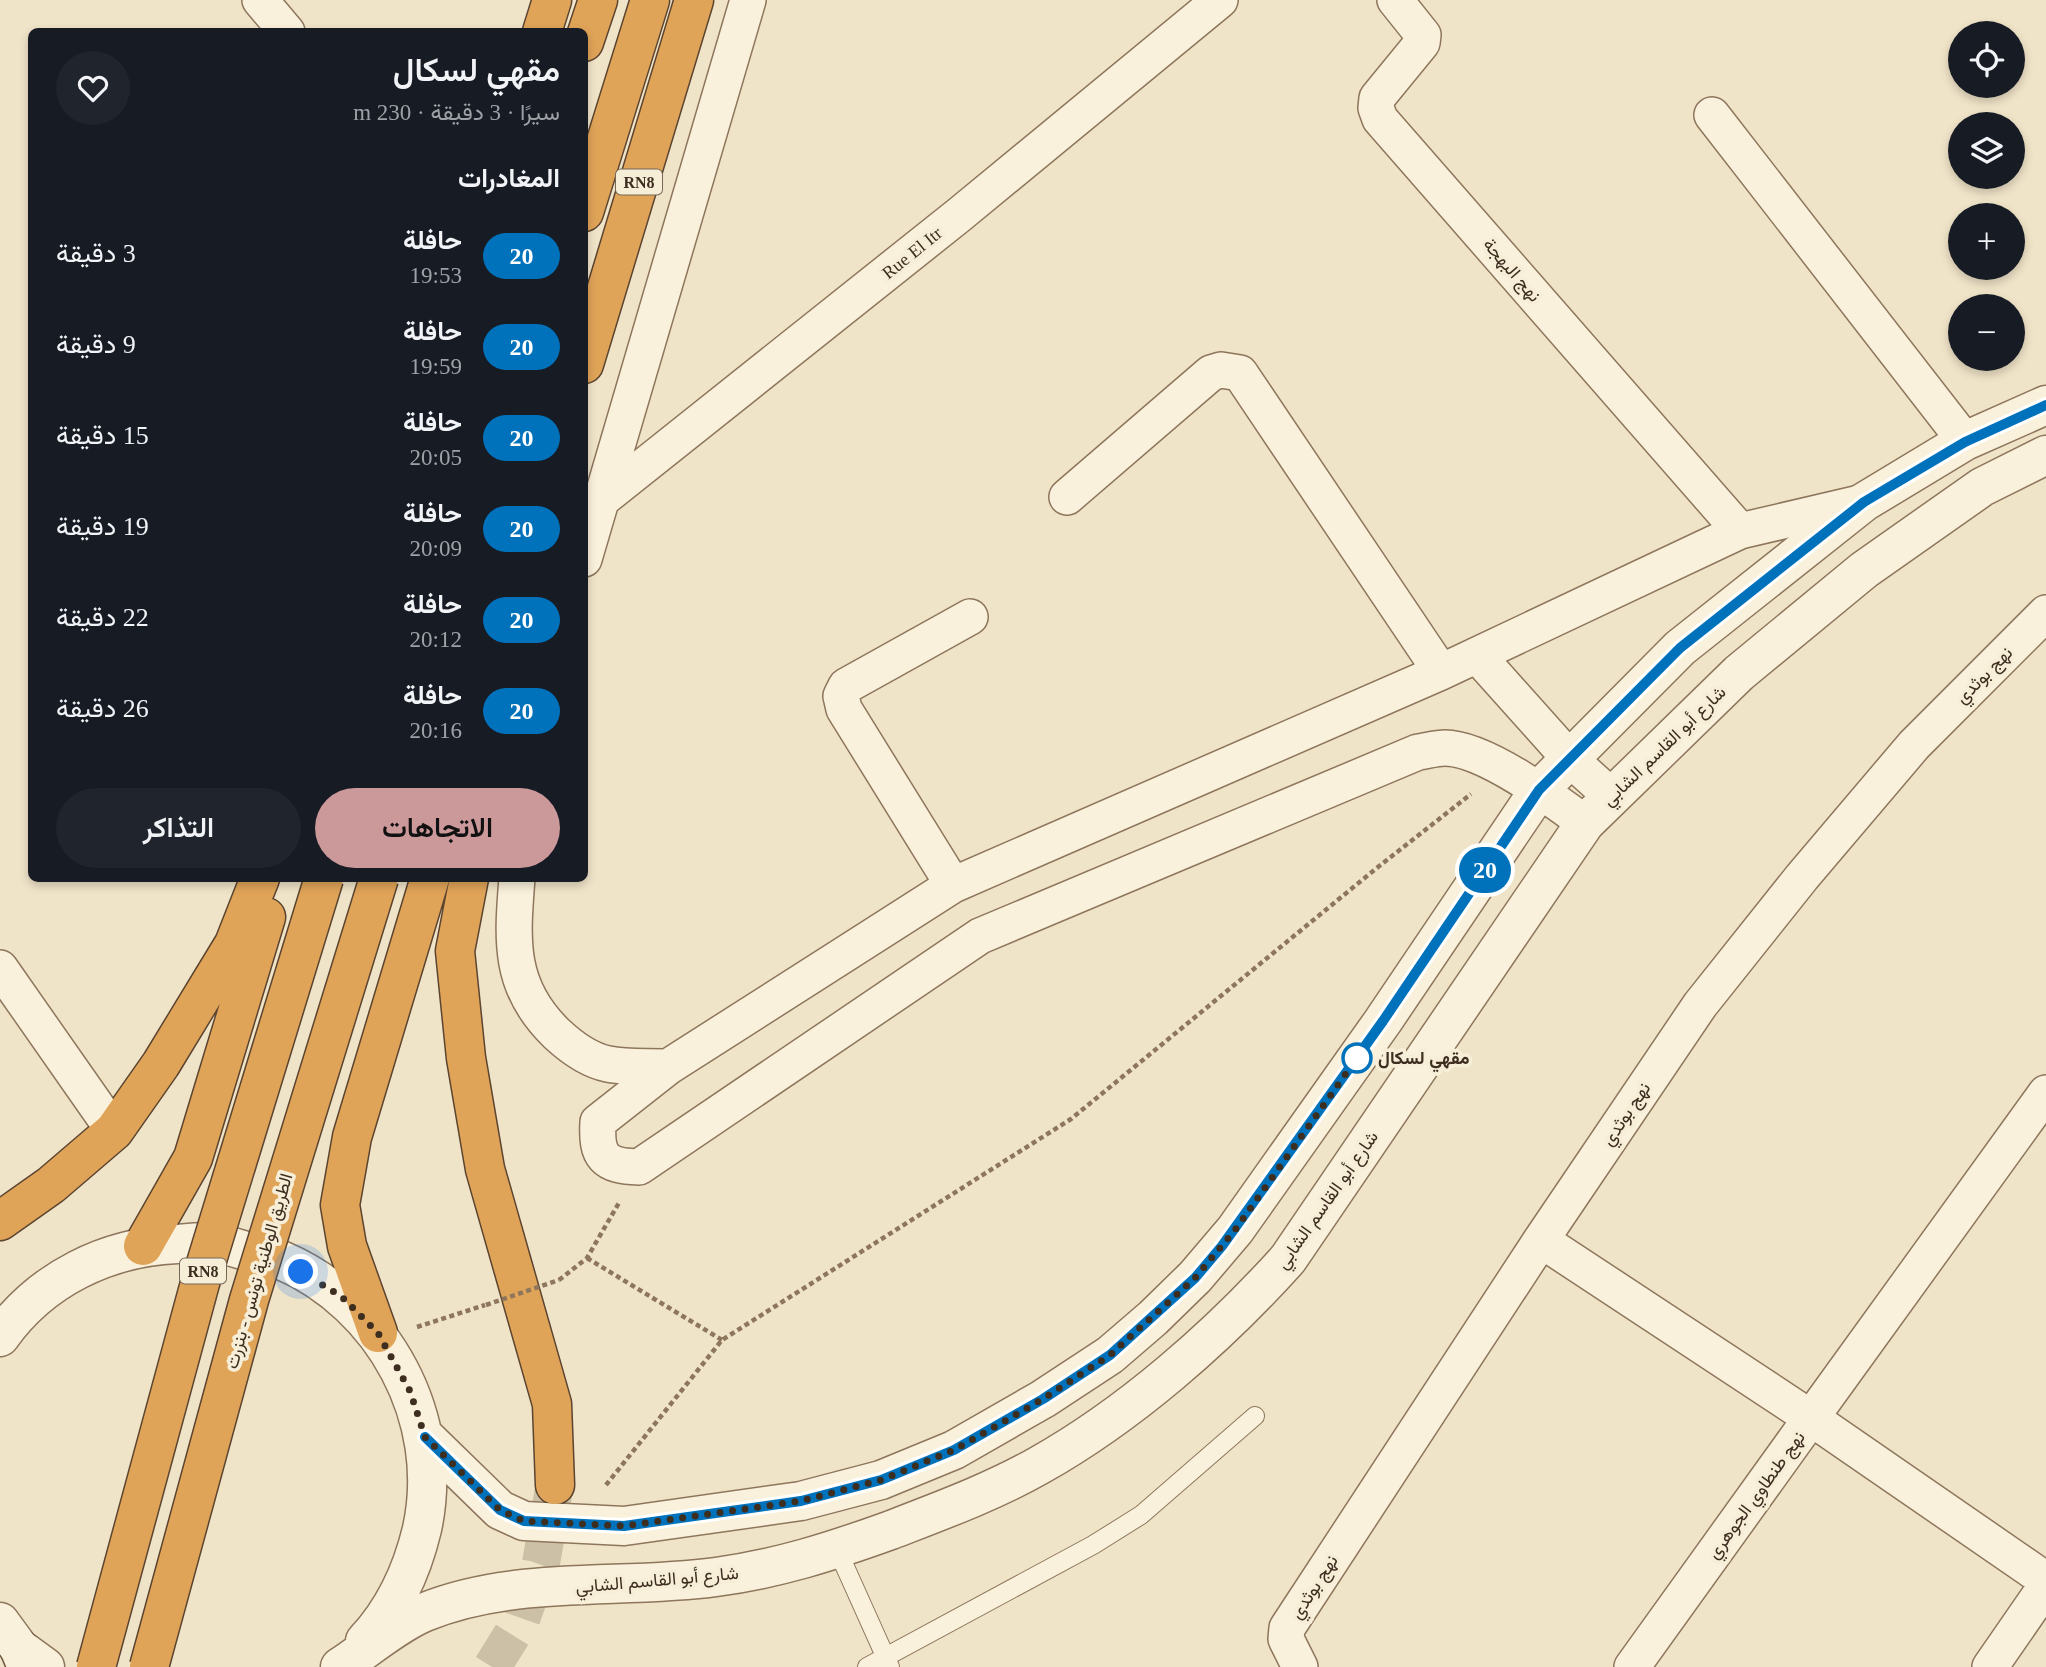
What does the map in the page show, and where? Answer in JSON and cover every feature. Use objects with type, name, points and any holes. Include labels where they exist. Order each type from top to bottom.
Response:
[{"type":"highway","points":[[543,28],[552,0]]},
{"type":"highway","points":[[588,30],[598,0]]},
{"type":"highway","name":"RN8","points":[[588,199],[650,0]]},
{"type":"highway","name":"RN8","points":[[588,351],[694,0]]},
{"type":"highway","points":[[0,1221],[51,1185],[114,1131],[161,1064],[234,944],[258,882]]},
{"type":"highway","points":[[143,1246],[193,1158],[277,882]]},
{"type":"highway","name":"RN8","points":[[96,1667],[200,1283],[323,882]]},
{"type":"highway","name":"الطريق الوطنية تونس - بنزرت","points":[[149,1667],[249,1300],[378,882]]},
{"type":"highway","points":[[381,1338],[347,1247],[340,1205],[352,1137],[428,882]]},
{"type":"highway","points":[[468,882],[455,951],[466,1058],[485,1169],[552,1404],[555,1485]]},
{"type":"street","points":[[260,0],[284,28]]},
{"type":"street","points":[[588,544],[748,0]]},
{"type":"street","name":"Rue El Itr","points":[[600,501],[959,215],[1220,0]]},
{"type":"street","name":"نهج البهجة","points":[[1395,0],[1423,35],[1422,43],[1377,98],[1376,108],[1380,119],[1740,531]]},
{"type":"street","points":[[1712,115],[1965,442]]},
{"type":"street","points":[[1067,496],[1211,373],[1230,370],[1240,373],[1441,672]]},
{"type":"street","points":[[425,1437],[500,1510],[524,1521],[596,1526],[653,1523],[801,1501],[881,1480],[954,1450],[1043,1399],[1110,1355],[1195,1278],[1235,1230],[1383,1021],[1539,790],[1680,648],[1864,502],[1965,442],[2046,405]]},
{"type":"street","name":"شارع أبو القاسم الشابي","points":[[340,1667],[424,1612],[485,1595],[715,1577],[780,1566],[837,1549],[960,1503],[1038,1466],[1167,1375],[1241,1311],[1288,1259],[1599,810],[1739,673],[1864,570],[1982,488],[2046,455]]},
{"type":"street","points":[[1599,810],[1539,790],[1469,753],[1446,748],[1418,752],[980,936],[639,1167],[617,1166],[604,1158],[597,1143],[598,1122],[668,1067],[953,885],[1441,672],[1740,531],[1864,502]]},
{"type":"street","name":"نهج بوثدي","points":[[1299,1665],[1286,1639],[1287,1628],[1541,1240],[1700,1005],[1802,877],[1914,745],[2046,614]]},
{"type":"street","points":[[953,885],[844,709],[841,696],[846,686],[970,617]]},
{"type":"street","points":[[1477,655],[1570,759],[1599,810]]},
{"type":"street","points":[[517,882],[512,939],[520,985],[546,1023],[574,1050],[606,1064],[668,1067]]},
{"type":"street","points":[[0,968],[114,1131]]},
{"type":"street","points":[[1541,1240],[1811,1418],[2046,1093]]},
{"type":"street","points":[[0,1337],[12,1320],[49,1286],[94,1261],[143,1246],[213,1242],[281,1259],[341,1296],[381,1338],[410,1391],[425,1437],[428,1501],[414,1564],[384,1621],[340,1667]]},
{"type":"street","name":"نهج طنطاوي الجوهري","points":[[1632,1667],[1811,1418],[2046,1580]]},
{"type":"street","points":[[1990,1667],[2046,1586]]},
{"type":"lane","points":[[867,1667],[887,1662],[1141,1515],[1255,1416]]},
{"type":"lane","points":[[837,1549],[887,1662]]},
{"type":"path","points":[[596,1526],[600,1494],[722,1340],[1071,1119],[1378,867],[1502,770]]},
{"type":"path","points":[[381,1338],[559,1280],[587,1258],[639,1167]]},
{"type":"path","points":[[587,1258],[722,1340]]},
{"type":"tunnel","points":[[492,1667],[520,1622],[541,1563],[554,1489]]},
{"type":"bus line","name":"20","points":[[425,1437],[500,1510],[524,1521],[624,1526],[801,1501],[881,1480],[954,1450],[1043,1399],[1110,1355],[1195,1278],[1235,1230],[1383,1021],[1539,790],[1680,648],[1864,502],[1965,442],[2046,405]]},
{"type":"place","name":"مقهي لسكال","points":[[1357,1058]]},
{"type":"route","points":[[301,1272],[341,1296],[378,1333],[410,1391],[425,1437],[500,1510],[524,1521],[624,1526],[801,1501],[881,1480],[954,1450],[1043,1399],[1110,1355],[1195,1278],[1235,1230],[1357,1058]]}]
